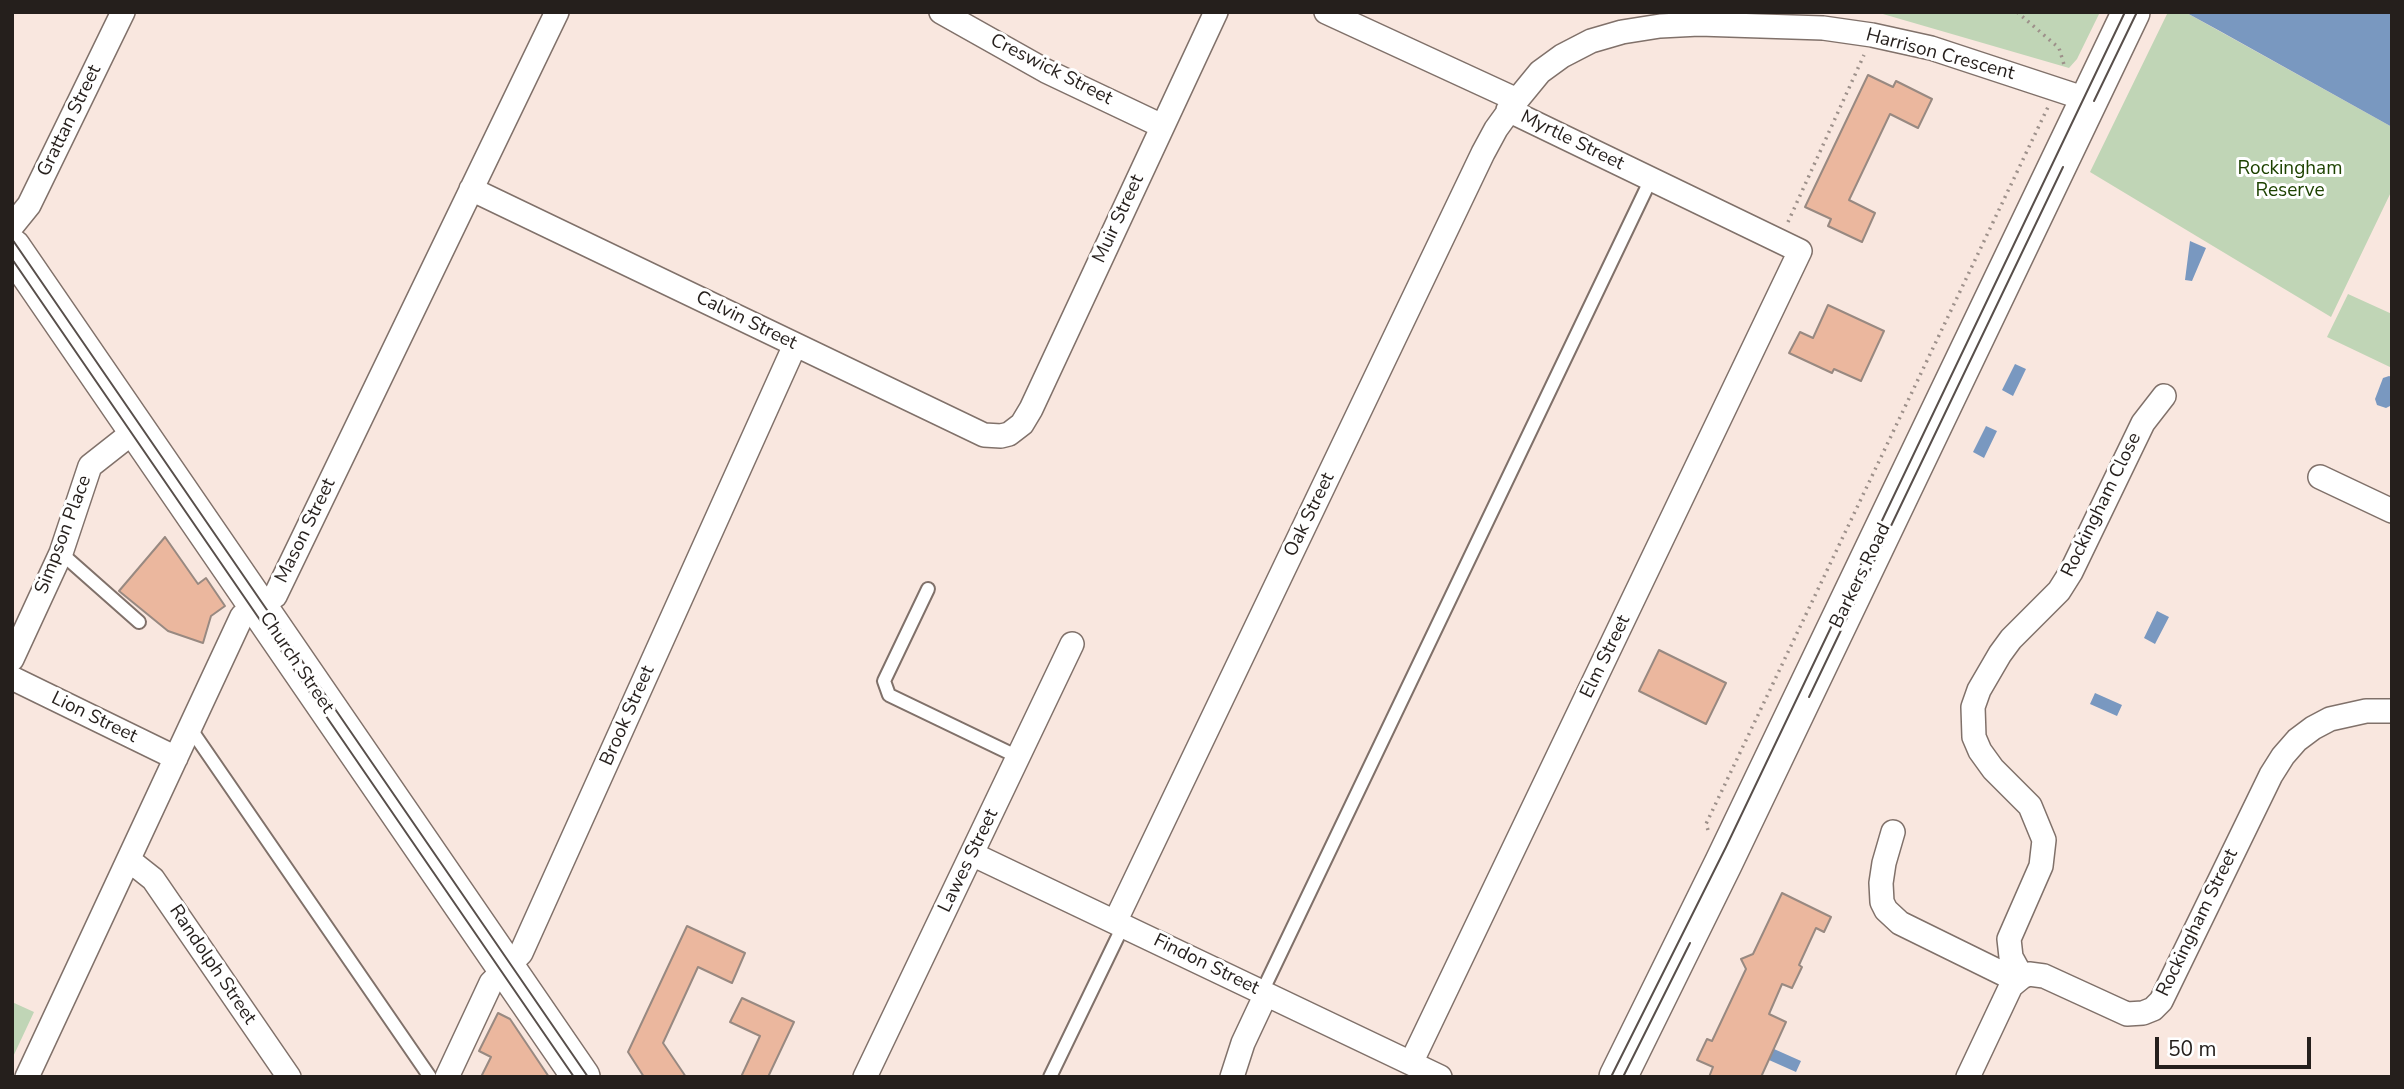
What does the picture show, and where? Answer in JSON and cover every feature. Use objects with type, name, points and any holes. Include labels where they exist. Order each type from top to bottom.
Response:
[{"type":"main road","name":"Barkers Road","points":[[1618,1077],[1727,856],[2131,12]]},
{"type":"main road","name":"Church Street","points":[[12,248],[581,1077]]},
{"type":"street","name":"Grattan Street","points":[[12,226],[29,205],[123,12]]},
{"type":"street","name":"Mason Street","points":[[27,1077],[242,617],[275,596],[557,12]]},
{"type":"street","name":"Creswick Street","points":[[941,12],[1046,71],[1162,126]]},
{"type":"street","name":"Muir Street","points":[[1022,424],[1216,12]]},
{"type":"street","name":"Myrtle Street","points":[[1326,12],[1512,105],[1651,179],[1800,251]]},
{"type":"street","name":"Harrison Crescent","points":[[1512,105],[1540,72],[1562,56],[1591,41],[1622,32],[1660,26],[1699,24],[1823,28],[1871,35],[2096,86]]},
{"type":"street","name":"Oak Street","points":[[1119,924],[1483,153],[1512,105]]},
{"type":"street","name":"Calvin Street","points":[[471,189],[984,435],[1001,436],[1022,424]]},
{"type":"street","name":"Elm Street","points":[[1425,1072],[1800,251]]},
{"type":"street","name":"Brook Street","points":[[446,1077],[491,983],[521,953],[795,345]]},
{"type":"street","name":"Rockingham Close","points":[[2019,978],[2011,957],[2009,939],[2041,866],[2044,840],[2030,806],[1993,769],[1980,751],[1974,737],[1973,708],[1979,690],[2000,654],[2011,639],[2059,591],[2071,572],[2143,423],[2165,396]]},
{"type":"street","name":"Simpson Place","points":[[12,659],[61,553],[90,466],[137,429]]},
{"type":"street","points":[[2320,477],[2392,511]]},
{"type":"street","name":"Lawes Street","points":[[865,1077],[1072,644]]},
{"type":"street","name":"Lion Street","points":[[12,678],[176,758]]},
{"type":"street","name":"Rockingham Street","points":[[2019,978],[2036,974],[2044,976],[2127,1014],[2153,1009],[2161,1002],[2271,775],[2283,756],[2297,740],[2330,719],[2366,711],[2392,711]]},
{"type":"street","points":[[1893,832],[1881,883],[1882,902],[1886,911],[1900,923],[2019,978],[1968,1077]]},
{"type":"street","name":"Findon Street","points":[[972,854],[1425,1072]]},
{"type":"street","name":"Randolph Street","points":[[129,860],[153,879],[289,1077]]},
{"type":"street","points":[[1234,1077],[1256,1049],[1269,995]]},
{"type":"lane","points":[[1269,995],[1651,179]]},
{"type":"lane","points":[[61,553],[139,622]]},
{"type":"lane","points":[[928,589],[884,681],[890,695],[1018,757]]},
{"type":"lane","points":[[190,728],[430,1077]]},
{"type":"lane","points":[[1050,1077],[1119,924]]},
{"type":"path","points":[[2017,12],[2059,48],[2065,68]]},
{"type":"path","points":[[1788,222],[1865,52]]},
{"type":"path","points":[[1706,824],[2044,116]]},
{"type":"green space","points":[[1876,12],[2100,12],[2077,59],[2069,68]]},
{"type":"green space","name":"Rockingham Reserve","points":[[2168,12],[2185,12],[2392,127],[2392,190],[2331,317],[2090,172]]},
{"type":"green space","points":[[2348,294],[2392,314],[2392,368],[2327,337]]},
{"type":"green space","points":[[12,1002],[34,1012],[12,1059]]},
{"type":"water","points":[[2185,12],[2392,12],[2392,127],[2218,30]]},
{"type":"water","points":[[2190,241],[2206,248],[2192,281],[2185,280]]},
{"type":"water","points":[[2015,364],[2026,369],[2013,396],[2002,390]]},
{"type":"water","points":[[2392,377],[2392,405],[2386,408],[2377,405],[2375,399],[2383,378]]},
{"type":"water","points":[[1986,426],[1997,431],[1984,458],[1973,452]]},
{"type":"water","points":[[2157,611],[2169,617],[2155,644],[2144,638]]},
{"type":"water","points":[[2095,693],[2122,705],[2117,716],[2090,704]]},
{"type":"water","points":[[1774,1049],[1801,1061],[1796,1072],[1769,1060]]},
{"type":"building","points":[[1868,75],[1893,87],[1896,81],[1932,99],[1918,128],[1890,114],[1849,200],[1875,213],[1862,242],[1828,226],[1831,219],[1805,207]]},
{"type":"building","points":[[1828,305],[1884,331],[1861,381],[1834,369],[1832,373],[1789,353],[1800,332],[1813,338]]},
{"type":"building","points":[[165,537],[198,584],[206,578],[225,606],[211,616],[203,643],[168,631],[119,591]]},
{"type":"building","points":[[1659,650],[1726,683],[1706,724],[1639,691]]},
{"type":"building","points":[[1782,893],[1831,917],[1824,932],[1816,928],[1792,988],[1782,984],[1769,1014],[1786,1022],[1761,1077],[1709,1077],[1713,1067],[1697,1060],[1707,1039],[1712,1041],[1746,969],[1741,959],[1753,954]]},
{"type":"building","points":[[687,926],[745,953],[732,983],[698,967],[663,1043],[686,1077],[644,1077],[628,1052]]},
{"type":"building","points":[[742,998],[794,1022],[768,1077],[741,1077],[760,1036],[730,1022]]},
{"type":"building","points":[[498,1013],[510,1019],[549,1077],[481,1077],[491,1057],[479,1051]]},
{"type":"tram line","points":[[1611,1077],[1726,847],[2125,12]]},
{"type":"tram line","points":[[2094,101],[2137,12]]},
{"type":"tram line","points":[[1809,697],[2063,167]]},
{"type":"tram line","points":[[12,239],[588,1077]]},
{"type":"tram line","points":[[12,259],[574,1077]]},
{"type":"tram line","points":[[1623,1077],[1690,943]]}]
